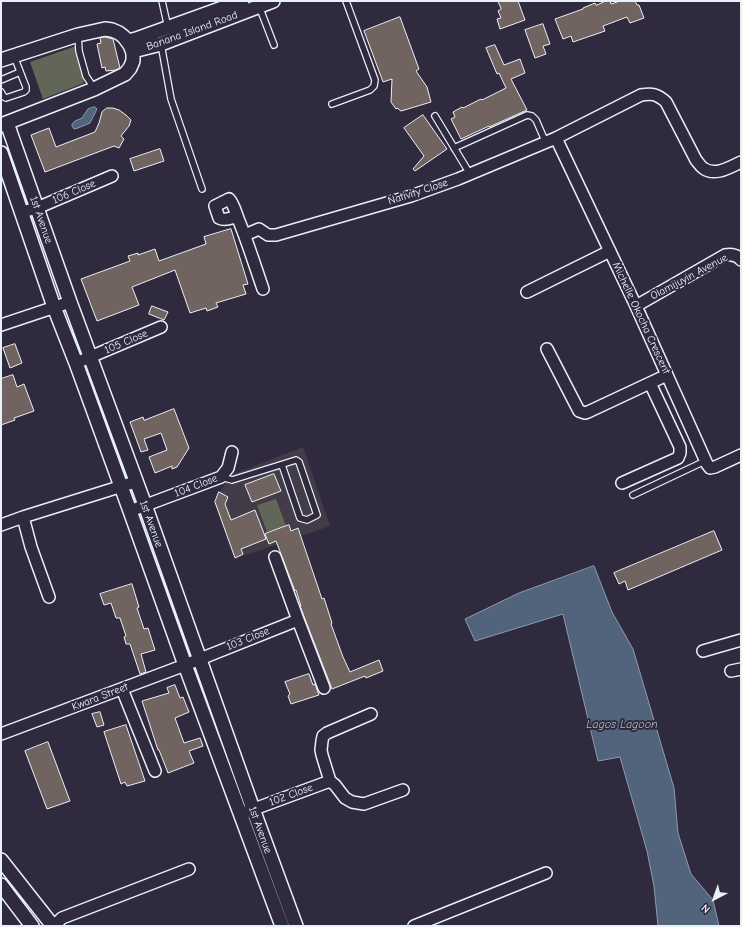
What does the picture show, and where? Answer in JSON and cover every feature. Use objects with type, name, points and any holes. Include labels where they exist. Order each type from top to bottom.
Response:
[{"type":"street","name":"Banana Island Road","points":[[130,46],[136,40],[242,1]]},
{"type":"street","name":"Banana Island Road","points":[[130,46],[160,44],[273,1]]},
{"type":"street","points":[[1,60],[78,35],[105,29],[119,33],[130,46],[133,61],[125,74],[94,89],[4,124]]},
{"type":"street","name":"Nativity Close","points":[[244,235],[259,229],[268,235],[276,235],[411,196],[470,174],[556,138],[641,95],[650,93],[660,97],[666,102],[696,160],[703,168],[712,171],[722,171],[741,162]]},
{"type":"street","name":"1st Avenue","points":[[4,124],[37,208],[296,926]]},
{"type":"street","name":"Michelle Okocha Crescent","points":[[556,138],[636,306],[705,460]]},
{"type":"street","name":"1st Avenue","points":[[1,153],[54,307],[76,363],[185,665],[282,926]]},
{"type":"street","name":"106 Close","points":[[22,212],[37,208],[112,176]]},
{"type":"street","points":[[237,216],[263,288]]},
{"type":"street","points":[[527,292],[610,251]]},
{"type":"street","name":"Olamijuyin Avenue","points":[[636,306],[725,255],[730,254],[740,258]]},
{"type":"street","points":[[1,325],[70,302]]},
{"type":"street","name":"105 Close","points":[[76,363],[161,327]]},
{"type":"street","points":[[547,349],[579,411],[582,413],[588,412],[667,375]]},
{"type":"street","points":[[622,483],[678,458],[680,453],[680,447],[650,383]]},
{"type":"street","name":"104 Close","points":[[130,511],[221,477],[228,468],[232,452]]},
{"type":"street","points":[[705,460],[710,468],[741,455]]},
{"type":"street","points":[[1,525],[135,482]]},
{"type":"street","points":[[23,518],[31,547],[49,597]]},
{"type":"street","points":[[276,557],[324,688]]},
{"type":"street","name":"103 Close","points":[[199,659],[298,620]]},
{"type":"street","points":[[703,651],[741,640]]},
{"type":"street","name":"Kwara Street","points":[[1,734],[199,659]]},
{"type":"street","points":[[122,689],[155,771]]},
{"type":"street","points":[[371,714],[323,736],[321,750],[330,781],[345,798],[352,802],[364,804],[403,790]]},
{"type":"street","name":"102 Close","points":[[240,815],[330,781]]},
{"type":"street","points":[[1,860],[53,926],[62,918],[189,869]]},
{"type":"street","points":[[414,926],[546,872]]},
{"type":"street","points":[[1,885],[32,926]]},
{"type":"lane","points":[[162,1],[168,28]]},
{"type":"lane","points":[[332,104],[370,90],[374,86],[375,80],[346,1]]},
{"type":"lane","points":[[259,6],[274,45]]},
{"type":"lane","points":[[78,35],[79,51],[86,76],[94,89]]},
{"type":"lane","points":[[160,44],[170,99],[202,189]]},
{"type":"lane","points":[[1,92],[2,96],[6,98],[26,90],[14,56]]},
{"type":"lane","points":[[1,80],[20,72]]},
{"type":"lane","points":[[454,148],[527,115],[532,116],[536,120],[546,142]]},
{"type":"lane","points":[[435,116],[470,174]]},
{"type":"lane","points":[[221,477],[232,480],[296,460],[299,462],[317,515],[307,520],[300,518],[282,465]]},
{"type":"lane","points":[[633,495],[705,460]]},
{"type":"shaded area","points":[[303,447],[330,526],[235,559],[214,502],[229,476]]},
{"type":"green space","points":[[76,46],[84,83],[43,99],[30,62]]},
{"type":"green space","points":[[276,499],[286,526],[267,532],[257,505]]},
{"type":"water","points":[[95,107],[97,109],[90,123],[74,129],[72,124],[82,118],[88,109]]},
{"type":"water","name":"Lagos Lagoon","points":[[594,566],[612,612],[633,649],[674,788],[678,833],[691,874],[713,900],[719,926],[658,926],[654,886],[647,851],[620,757],[598,761],[563,614],[475,641],[465,619],[519,593]]},
{"type":"building","points":[[498,1],[518,1],[525,20],[500,29],[497,19],[501,18],[498,11],[501,9]]},
{"type":"building","points":[[610,1],[611,4],[620,1],[635,1],[637,5],[639,5],[644,18],[630,23],[627,17],[603,26],[605,31],[573,42],[571,36],[563,39],[555,19],[595,3],[596,5]]},
{"type":"building","points":[[400,17],[419,69],[416,71],[427,87],[431,102],[401,111],[397,108],[396,109],[391,102],[392,79],[383,82],[364,31]]},
{"type":"building","points":[[543,24],[550,44],[543,46],[546,54],[535,58],[525,30]]},
{"type":"building","points":[[105,37],[113,39],[120,68],[116,70],[106,71],[105,67],[102,68],[97,44],[101,43],[100,38]]},
{"type":"building","points":[[495,45],[504,65],[520,59],[525,73],[511,79],[527,110],[461,139],[451,119],[455,117],[453,112],[506,88],[499,73],[497,74],[486,48]]},
{"type":"building","points":[[107,108],[119,110],[131,120],[129,126],[121,136],[124,139],[119,148],[114,146],[45,172],[31,135],[49,128],[56,147],[95,132],[102,112]]},
{"type":"building","points":[[423,115],[447,149],[415,171],[413,169],[424,156],[404,128]]},
{"type":"building","points":[[160,149],[164,161],[134,171],[130,159]]},
{"type":"building","points":[[231,229],[248,284],[243,285],[246,294],[216,303],[218,307],[207,311],[206,308],[190,313],[175,270],[132,287],[139,305],[97,321],[81,279],[130,261],[128,256],[138,253],[138,255],[155,249],[159,261],[206,244],[204,237]]},
{"type":"building","points":[[152,306],[168,312],[164,320],[149,314]]},
{"type":"building","points":[[15,344],[22,363],[10,368],[3,348]]},
{"type":"building","points":[[13,375],[17,387],[24,384],[34,411],[14,418],[15,420],[1,425],[1,379]]},
{"type":"building","points":[[174,409],[189,448],[177,467],[172,469],[172,466],[155,473],[149,457],[167,450],[161,433],[144,439],[148,450],[141,452],[130,422],[143,417],[144,420]]},
{"type":"building","points":[[274,474],[281,491],[252,502],[245,485]]},
{"type":"building","points":[[219,492],[228,497],[225,504],[231,520],[255,510],[266,539],[241,549],[243,554],[235,558],[215,502]]},
{"type":"building","points":[[289,525],[291,531],[298,528],[322,599],[324,598],[332,623],[331,624],[350,672],[379,660],[383,671],[366,678],[365,676],[332,689],[300,606],[296,590],[295,591],[276,541],[269,544],[265,534]]},
{"type":"building","points":[[714,531],[722,550],[628,590],[625,581],[619,584],[614,573]]},
{"type":"building","points":[[132,584],[139,607],[137,608],[144,629],[148,628],[155,650],[141,654],[146,672],[140,674],[130,644],[126,644],[124,637],[126,636],[120,618],[116,618],[111,603],[104,605],[100,594]]},
{"type":"building","points":[[309,674],[319,695],[291,704],[288,696],[290,694],[285,682]]},
{"type":"building","points":[[175,685],[180,698],[183,697],[189,712],[175,718],[184,743],[200,738],[203,746],[189,751],[194,763],[168,773],[158,750],[142,701],[169,693],[167,688]]},
{"type":"building","points":[[100,712],[104,725],[97,727],[92,714]]},
{"type":"building","points":[[126,725],[145,781],[127,786],[125,782],[121,784],[104,732]]},
{"type":"building","points":[[48,742],[70,801],[47,809],[25,751]]}]
